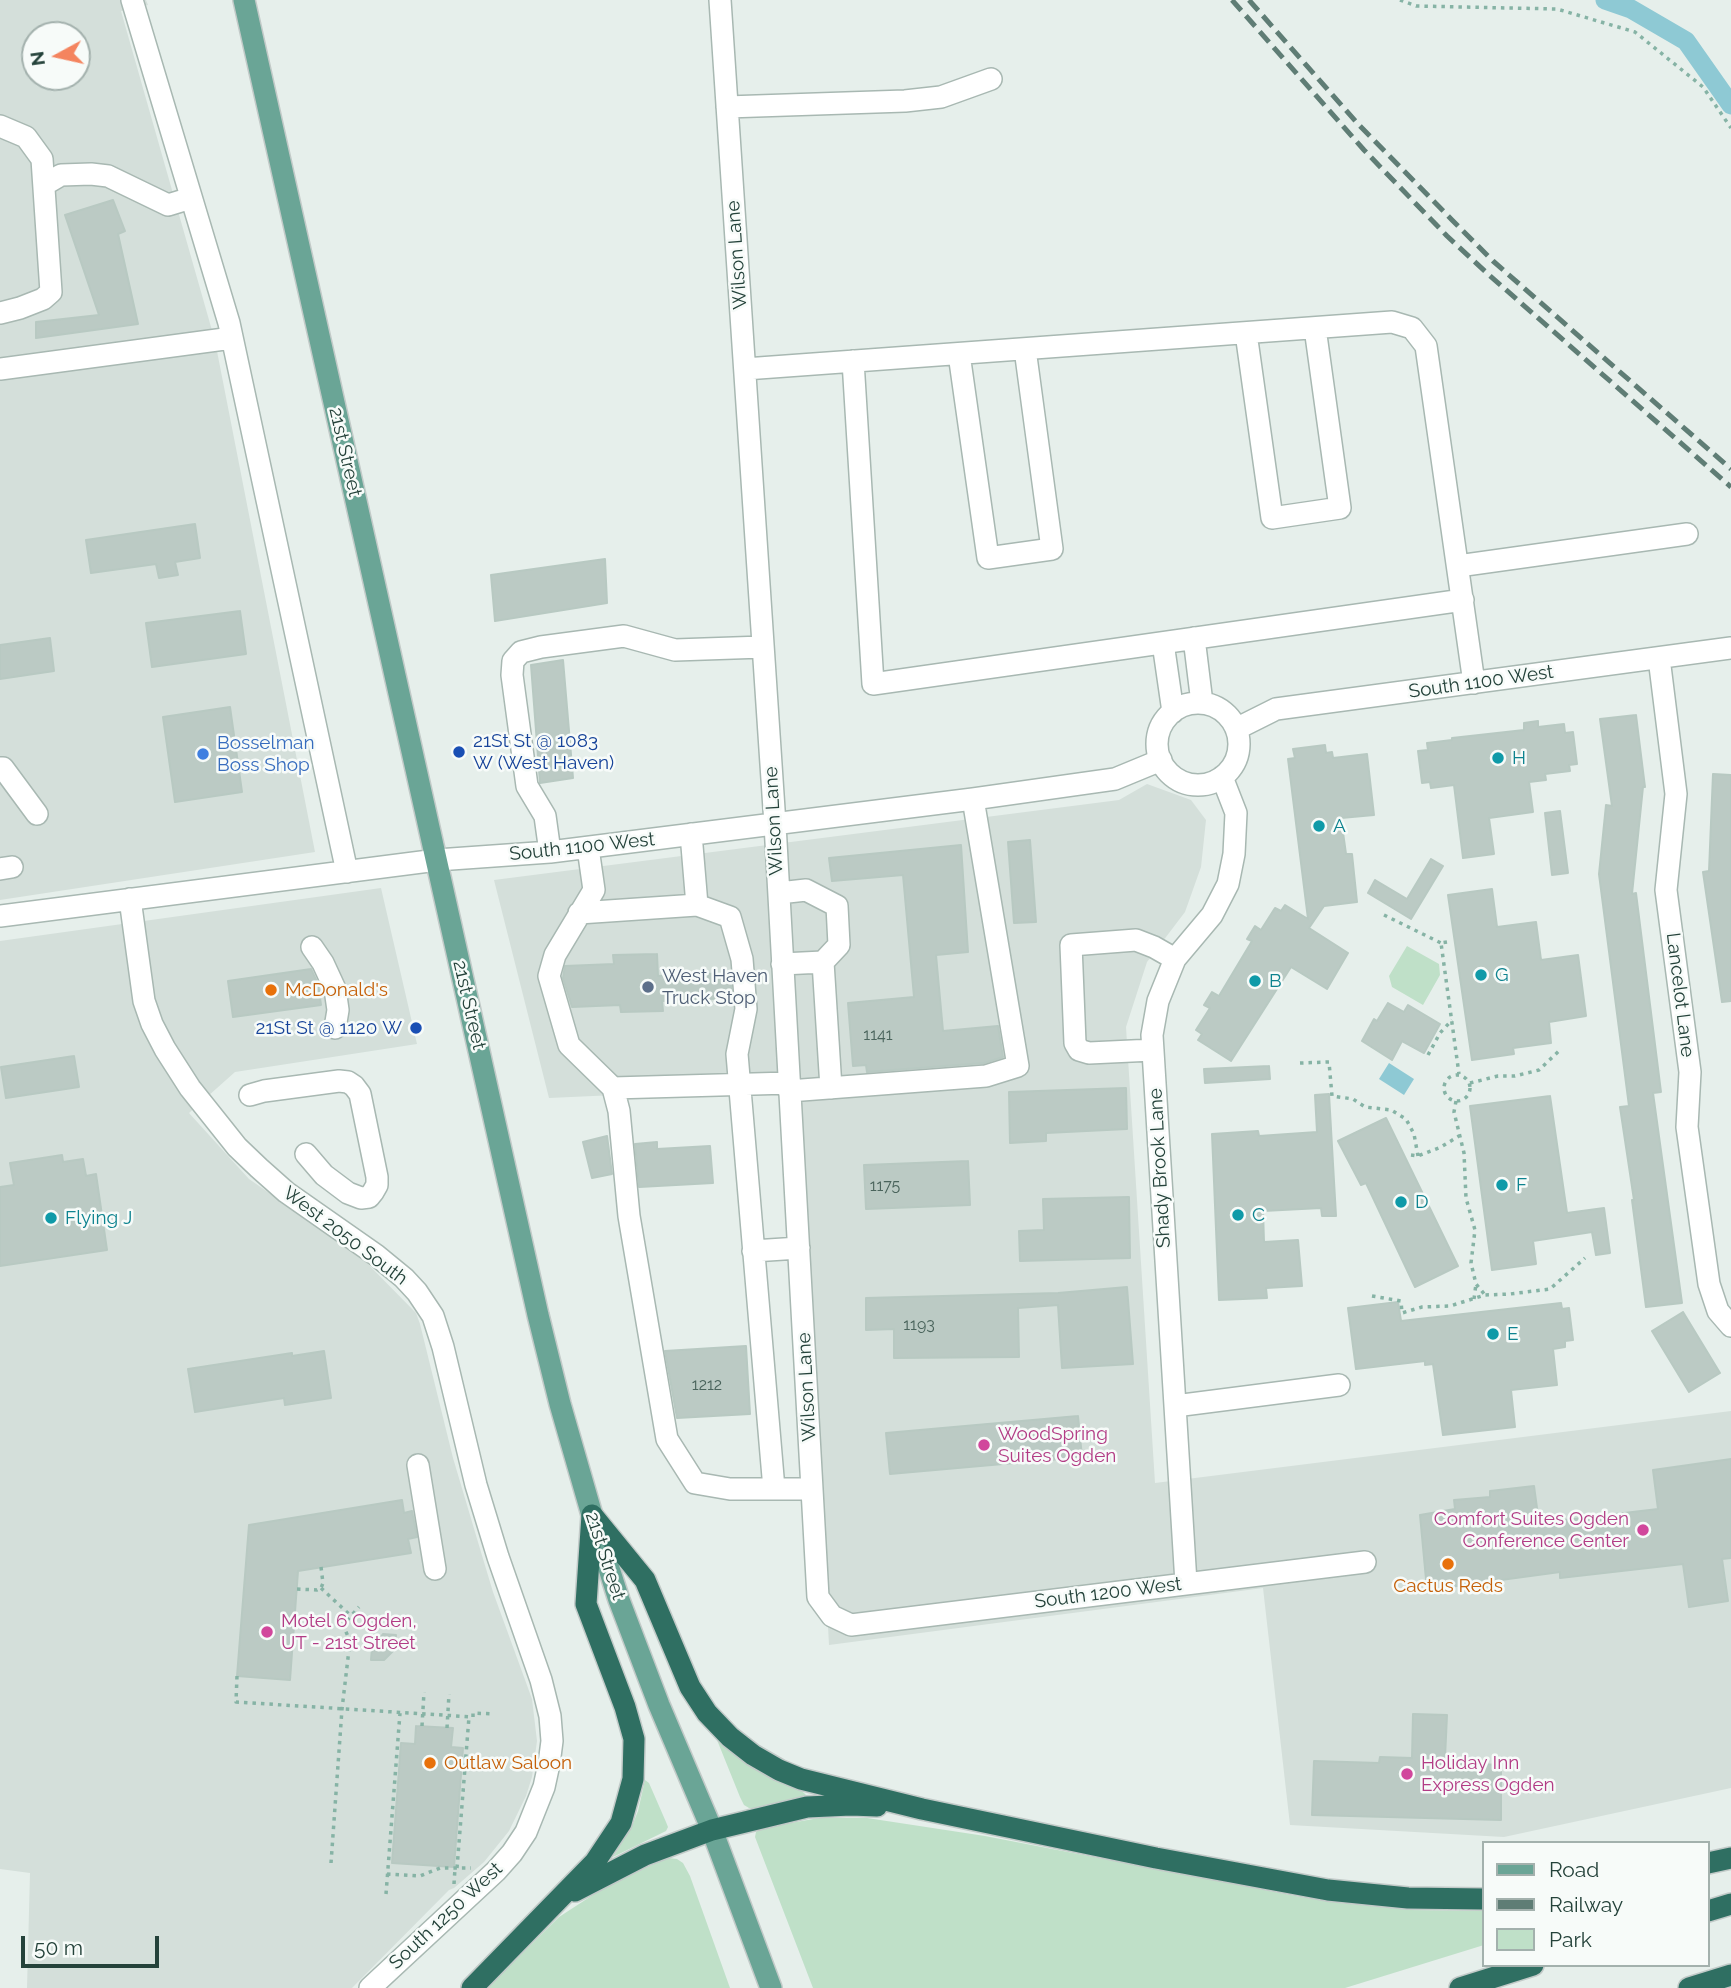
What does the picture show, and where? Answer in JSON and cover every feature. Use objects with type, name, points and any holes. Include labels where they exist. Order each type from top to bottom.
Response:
[{"type":"highway","points":[[592,1515],[645,1580],[690,1687],[707,1713],[730,1737],[779,1770],[801,1779],[922,1809],[1156,1858],[1328,1890],[1408,1898],[1482,1899]]},
{"type":"highway","points":[[472,1988],[595,1862],[621,1823],[633,1779],[634,1739],[625,1707],[586,1604],[592,1515]]},
{"type":"highway","points":[[558,1901],[645,1855],[712,1830],[807,1807],[851,1805],[922,1809]]},
{"type":"highway","points":[[1710,1863],[1731,1858]]},
{"type":"highway","points":[[1710,1910],[1731,1904]]},
{"type":"highway","points":[[1460,1988],[1527,1967]]},
{"type":"highway","points":[[1689,1988],[1731,1975]]},
{"type":"main road","name":"21st Street","points":[[244,0],[560,1404],[620,1600],[649,1679],[712,1830],[771,1988]]},
{"type":"street","points":[[132,0],[232,338],[347,872]]},
{"type":"street","name":"Wilson Lane","points":[[720,0],[775,824],[818,1597],[832,1615],[851,1625]]},
{"type":"street","points":[[727,107],[905,101],[941,97],[991,79]]},
{"type":"street","points":[[0,126],[26,137],[43,159],[51,292],[43,299],[0,313]]},
{"type":"street","points":[[44,185],[61,174],[91,174],[107,176],[168,205],[191,198]]},
{"type":"street","points":[[745,369],[1392,323],[1412,328],[1426,346],[1474,682]]},
{"type":"street","points":[[1247,333],[1272,518],[1340,509],[1315,328]]},
{"type":"street","points":[[0,369],[232,338]]},
{"type":"street","points":[[959,354],[988,558],[1052,549],[1025,349]]},
{"type":"street","points":[[853,361],[873,684],[1463,600]]},
{"type":"street","points":[[1458,566],[1687,534]]},
{"type":"street","points":[[550,852],[545,816],[527,786],[512,674],[513,661],[521,652],[624,636],[675,650],[763,647]]},
{"type":"street","points":[[1194,638],[1202,703]]},
{"type":"street","points":[[1163,643],[1173,712]]},
{"type":"street","name":"South 1100 West","points":[[1236,729],[1276,709],[1731,648]]},
{"type":"street","name":"Lancelot Lane","points":[[1659,658],[1676,794],[1666,890],[1690,1072],[1687,1127],[1709,1284],[1718,1311],[1731,1326]]},
{"type":"street","points":[[1202,703],[1224,712],[1236,729],[1238,752],[1233,765],[1223,777],[1210,783],[1193,784],[1180,780],[1169,772],[1158,753],[1158,739],[1162,726],[1173,712],[1184,706],[1202,703]]},
{"type":"street","name":"South 1100 West","points":[[0,916],[437,860],[588,848],[973,799],[1115,779],[1161,761]]},
{"type":"street","points":[[0,768],[3,768],[37,814]]},
{"type":"street","name":"Shady Brook Lane","points":[[1186,1583],[1152,1035],[1158,1001],[1174,959],[1212,915],[1228,884],[1234,855],[1236,813],[1223,777]]},
{"type":"street","points":[[613,1088],[739,1085],[831,1088],[986,1076],[1018,1066],[973,799]]},
{"type":"street","points":[[691,834],[696,905]]},
{"type":"street","points":[[588,848],[594,890],[555,955],[550,976],[569,1045],[613,1088],[619,1111],[629,1216],[667,1439],[695,1483],[730,1489],[812,1489]]},
{"type":"street","points":[[779,893],[806,890],[837,906],[839,945],[823,962],[782,964]]},
{"type":"street","name":"West 2050 South","points":[[130,899],[141,983],[148,1012],[165,1049],[190,1088],[237,1147],[259,1168],[286,1192],[376,1255],[418,1292],[433,1316],[476,1485],[541,1680],[550,1716],[552,1741],[549,1764]]},
{"type":"street","points":[[579,913],[696,905],[730,917],[743,959],[746,1009],[737,1054],[774,1489]]},
{"type":"street","points":[[1153,1050],[1089,1053],[1079,1050],[1075,1043],[1071,945],[1136,940],[1174,959]]},
{"type":"street","points":[[312,947],[323,962],[335,989],[338,1010],[335,1028]]},
{"type":"street","points":[[823,962],[831,1088]]},
{"type":"street","points":[[250,1095],[339,1081],[355,1086],[360,1094],[377,1177],[373,1192],[369,1197],[361,1198],[348,1193],[324,1175],[306,1154]]},
{"type":"street","points":[[753,1251],[799,1248]]},
{"type":"street","points":[[1175,1406],[1339,1385]]},
{"type":"street","points":[[418,1465],[435,1569]]},
{"type":"street","name":"South 1200 West","points":[[851,1625],[1365,1562]]},
{"type":"street","name":"South 1250 West","points":[[370,1988],[512,1853],[536,1811],[549,1764]]},
{"type":"path","points":[[1400,0],[1416,6],[1557,9],[1635,32],[1703,87],[1731,128]]},
{"type":"path","points":[[1384,915],[1444,942],[1459,1074]]},
{"type":"path","points":[[1428,1055],[1451,1020]]},
{"type":"path","points":[[1470,1083],[1539,1070],[1561,1049]]},
{"type":"path","points":[[1300,1063],[1329,1062],[1332,1097],[1353,1099],[1365,1107],[1391,1110],[1406,1119],[1414,1134],[1419,1156]]},
{"type":"path","points":[[1459,1074],[1470,1083],[1468,1096],[1456,1101],[1447,1095],[1444,1086],[1448,1078],[1459,1074]]},
{"type":"path","points":[[1456,1101],[1454,1112],[1464,1153],[1466,1198],[1475,1230],[1471,1264],[1476,1284],[1474,1300]]},
{"type":"path","points":[[1411,1156],[1419,1156],[1441,1147],[1459,1136]]},
{"type":"path","points":[[1373,1296],[1401,1301],[1402,1313],[1422,1307],[1450,1306],[1485,1295],[1550,1289],[1585,1258]]},
{"type":"path","points":[[1476,1284],[1485,1295]]},
{"type":"path","points":[[321,1567],[321,1588]]},
{"type":"path","points":[[297,1589],[321,1588]]},
{"type":"path","points":[[321,1588],[351,1616]]},
{"type":"path","points":[[331,1863],[342,1709],[350,1641],[343,1625],[359,1607]]},
{"type":"path","points":[[237,1676],[236,1702],[469,1717],[473,1717],[473,1713],[494,1714]]},
{"type":"path","points":[[422,1726],[424,1692]]},
{"type":"path","points":[[447,1728],[449,1693]]},
{"type":"path","points":[[386,1894],[400,1713]]},
{"type":"path","points":[[451,1888],[455,1881],[469,1717]]},
{"type":"path","points":[[387,1874],[420,1876],[440,1868],[471,1868]]},
{"type":"shaded area","points":[[0,0],[146,0],[148,5],[121,11],[215,341],[315,852],[0,900]]},
{"type":"shaded area","points":[[1147,784],[1191,800],[1206,820],[1201,867],[1185,912],[1147,962],[1126,1027],[1155,1483],[1731,1411],[1731,1788],[1504,1837],[1290,1825],[1263,1588],[829,1645],[801,1116],[769,1088],[549,1098],[494,880],[1119,800]]},
{"type":"shaded area","points":[[381,888],[417,1044],[235,1072],[189,1113],[249,1179],[360,1256],[416,1313],[453,1458],[493,1592],[532,1699],[537,1741],[532,1777],[526,1796],[509,1831],[484,1862],[449,1890],[352,1988],[27,1988],[30,1873],[0,1869],[0,941]]},
{"type":"green space","points":[[1407,946],[1439,964],[1440,975],[1423,1005],[1392,987],[1389,976]]},
{"type":"green space","points":[[717,1740],[749,1766],[801,1790],[806,1795],[801,1799],[757,1808],[744,1805]]},
{"type":"green space","points":[[645,1780],[649,1783],[668,1827],[666,1831],[613,1857],[632,1826]]},
{"type":"green space","points":[[819,1818],[867,1818],[985,1836],[1340,1903],[1412,1910],[1482,1911],[1482,1946],[1345,1988],[813,1988],[755,1837],[756,1832],[762,1828]]},
{"type":"green space","points":[[669,1858],[683,1863],[690,1876],[730,1988],[487,1988],[559,1917],[599,1891]]},
{"type":"water","points":[[1389,1063],[1414,1079],[1404,1095],[1379,1079]]},
{"type":"building","points":[[113,200],[125,231],[118,234],[138,324],[36,338],[36,322],[99,315],[65,215]]},
{"type":"building","points":[[195,524],[200,558],[175,562],[178,575],[159,578],[156,564],[91,573],[86,540]]},
{"type":"building","points":[[605,559],[607,603],[495,621],[491,575]]},
{"type":"building","points":[[240,611],[246,654],[152,667],[146,623]]},
{"type":"building","points":[[50,638],[54,671],[0,679],[0,645]]},
{"type":"building","points":[[563,660],[573,778],[540,783],[531,665]]},
{"type":"building","name":"Bosselman Boss Shop","points":[[230,707],[242,792],[175,802],[163,717]]},
{"type":"building","points":[[1636,715],[1645,787],[1632,894],[1636,893],[1661,1092],[1653,1093],[1682,1303],[1646,1307],[1620,1107],[1629,1106],[1599,874],[1606,805],[1612,806],[1600,719]]},
{"type":"building","name":"H","points":[[1538,721],[1538,727],[1564,724],[1565,733],[1573,732],[1577,764],[1569,765],[1570,771],[1545,774],[1546,780],[1529,782],[1533,812],[1489,818],[1494,854],[1463,858],[1454,785],[1431,788],[1430,782],[1422,783],[1418,751],[1428,750],[1427,743],[1524,730],[1524,723]]},
{"type":"building","points":[[1325,745],[1326,753],[1332,752],[1333,758],[1367,754],[1374,815],[1341,818],[1346,854],[1352,854],[1357,902],[1324,906],[1309,928],[1348,953],[1327,989],[1291,967],[1231,1061],[1198,1040],[1202,1034],[1196,1030],[1210,1008],[1204,1005],[1212,992],[1219,996],[1252,941],[1247,939],[1255,926],[1261,930],[1275,908],[1281,911],[1285,905],[1308,919],[1288,759],[1295,758],[1293,749]]},
{"type":"building","points":[[1713,774],[1731,775],[1731,1001],[1722,1002],[1703,872],[1709,871]]},
{"type":"building","points":[[1560,811],[1568,873],[1552,875],[1545,813]]},
{"type":"building","points":[[1030,840],[1036,922],[1014,923],[1008,842]]},
{"type":"building","points":[[961,845],[968,952],[936,955],[943,1031],[998,1026],[1003,1057],[984,1063],[867,1072],[866,1065],[853,1066],[848,1003],[914,997],[903,875],[832,881],[829,858]]},
{"type":"building","points":[[1431,859],[1443,866],[1411,919],[1368,893],[1375,880],[1407,899]]},
{"type":"building","points":[[1492,889],[1497,927],[1536,922],[1541,960],[1578,955],[1586,1016],[1549,1022],[1551,1043],[1513,1048],[1514,1054],[1472,1060],[1448,895]]},
{"type":"building","name":"West Haven Truck Stop","points":[[657,954],[658,976],[730,973],[732,998],[662,1001],[663,1011],[621,1012],[620,1005],[572,1007],[563,978],[565,966],[614,964],[613,955]]},
{"type":"building","points":[[311,969],[318,984],[321,1005],[233,1017],[228,981]]},
{"type":"building","points":[[1388,1003],[1404,1012],[1408,1005],[1440,1024],[1424,1053],[1402,1041],[1392,1060],[1362,1041],[1374,1019],[1377,1021]]},
{"type":"building","points":[[74,1056],[79,1087],[6,1098],[1,1067]]},
{"type":"building","points":[[1269,1066],[1270,1079],[1205,1083],[1204,1069]]},
{"type":"building","points":[[1126,1088],[1127,1129],[1046,1133],[1046,1141],[1010,1143],[1009,1092]]},
{"type":"building","points":[[1329,1094],[1336,1216],[1322,1216],[1321,1208],[1263,1211],[1264,1242],[1298,1240],[1302,1286],[1266,1288],[1267,1298],[1219,1300],[1212,1134],[1258,1131],[1259,1136],[1317,1132],[1315,1095]]},
{"type":"building","points":[[1550,1096],[1567,1213],[1604,1208],[1610,1253],[1596,1255],[1592,1232],[1533,1241],[1536,1264],[1492,1270],[1470,1106]]},
{"type":"building","name":"D","points":[[1386,1118],[1458,1266],[1415,1287],[1366,1183],[1361,1185],[1338,1141]]},
{"type":"building","points":[[607,1136],[612,1174],[592,1178],[583,1142]]},
{"type":"building","points":[[657,1142],[657,1149],[710,1146],[713,1183],[639,1187],[635,1144]]},
{"type":"building","name":"Flying J","points":[[62,1155],[63,1162],[83,1159],[86,1176],[96,1174],[107,1250],[0,1266],[0,1187],[14,1185],[10,1163]]},
{"type":"building","points":[[968,1161],[970,1205],[866,1209],[864,1165]]},
{"type":"building","points":[[1129,1197],[1130,1258],[1020,1261],[1019,1231],[1044,1230],[1043,1199]]},
{"type":"building","points":[[1127,1287],[1133,1364],[1062,1368],[1058,1305],[1018,1308],[1019,1357],[894,1358],[894,1329],[866,1330],[866,1298],[1058,1293]]},
{"type":"building","points":[[1398,1302],[1401,1321],[1561,1303],[1562,1309],[1569,1308],[1573,1340],[1565,1341],[1565,1347],[1553,1349],[1557,1385],[1511,1390],[1515,1427],[1443,1435],[1433,1364],[1425,1365],[1425,1361],[1356,1369],[1348,1308]]},
{"type":"building","points":[[1683,1312],[1720,1373],[1689,1392],[1652,1331]]},
{"type":"building","points":[[746,1346],[750,1414],[677,1418],[665,1351]]},
{"type":"building","points":[[324,1351],[331,1398],[285,1405],[284,1398],[195,1412],[188,1369],[292,1353],[292,1356]]},
{"type":"building","name":"WoodSpring Suites Ogden","points":[[1078,1416],[1082,1457],[890,1474],[886,1433]]},
{"type":"building","name":"Comfort Suites Ogden Conference Center","points":[[1731,1459],[1731,1558],[1722,1559],[1728,1601],[1689,1607],[1683,1564],[1560,1578],[1560,1572],[1427,1590],[1420,1515],[1455,1509],[1454,1500],[1490,1497],[1490,1491],[1534,1486],[1539,1523],[1658,1509],[1653,1470]]},
{"type":"building","name":"Motel 6 Ogden, UT - 21st Street","points":[[402,1500],[404,1513],[412,1511],[417,1537],[408,1539],[411,1553],[298,1571],[290,1680],[237,1676],[249,1525]]},
{"type":"building","points":[[383,1634],[396,1635],[395,1649],[384,1660],[371,1660],[372,1648]]},
{"type":"building","name":"Holiday Inn Express Ogden","points":[[1413,1714],[1447,1715],[1445,1758],[1478,1759],[1478,1764],[1501,1765],[1501,1820],[1312,1815],[1314,1761],[1379,1763],[1380,1757],[1412,1758]]},
{"type":"building","points":[[416,1726],[453,1728],[451,1747],[463,1748],[454,1867],[392,1863],[401,1743],[415,1744]]},
{"type":"waterway","points":[[1605,0],[1631,9],[1686,41],[1731,105]]},
{"type":"railway","points":[[1232,0],[1364,150],[1447,236],[1731,487]]},
{"type":"railway","points":[[1249,0],[1358,124],[1493,261],[1731,469]]},
{"type":"place","name":"21St St @ 1083 W (West Haven)","points":[[459,752]]},
{"type":"place","name":"Bosselman Boss Shop","points":[[203,754]]},
{"type":"place","name":"H","points":[[1498,758]]},
{"type":"place","name":"A","points":[[1319,826]]},
{"type":"place","name":"G","points":[[1481,975]]},
{"type":"place","name":"B","points":[[1255,981]]},
{"type":"place","name":"West Haven Truck Stop","points":[[648,987]]},
{"type":"place","name":"McDonald's","points":[[271,990]]},
{"type":"place","name":"21St St @ 1120 W","points":[[416,1028]]},
{"type":"place","name":"F","points":[[1502,1185]]},
{"type":"place","name":"D","points":[[1401,1202]]},
{"type":"place","name":"C","points":[[1238,1215]]},
{"type":"place","name":"Flying J","points":[[51,1218]]},
{"type":"place","name":"E","points":[[1493,1334]]},
{"type":"place","name":"WoodSpring Suites Ogden","points":[[984,1445]]},
{"type":"place","name":"Comfort Suites Ogden Conference Center","points":[[1643,1530]]},
{"type":"place","name":"Cactus Reds","points":[[1448,1564]]},
{"type":"place","name":"Motel 6 Ogden, UT - 21st Street","points":[[267,1632]]},
{"type":"place","name":"Outlaw Saloon","points":[[430,1763]]},
{"type":"place","name":"Holiday Inn Express Ogden","points":[[1407,1774]]}]
